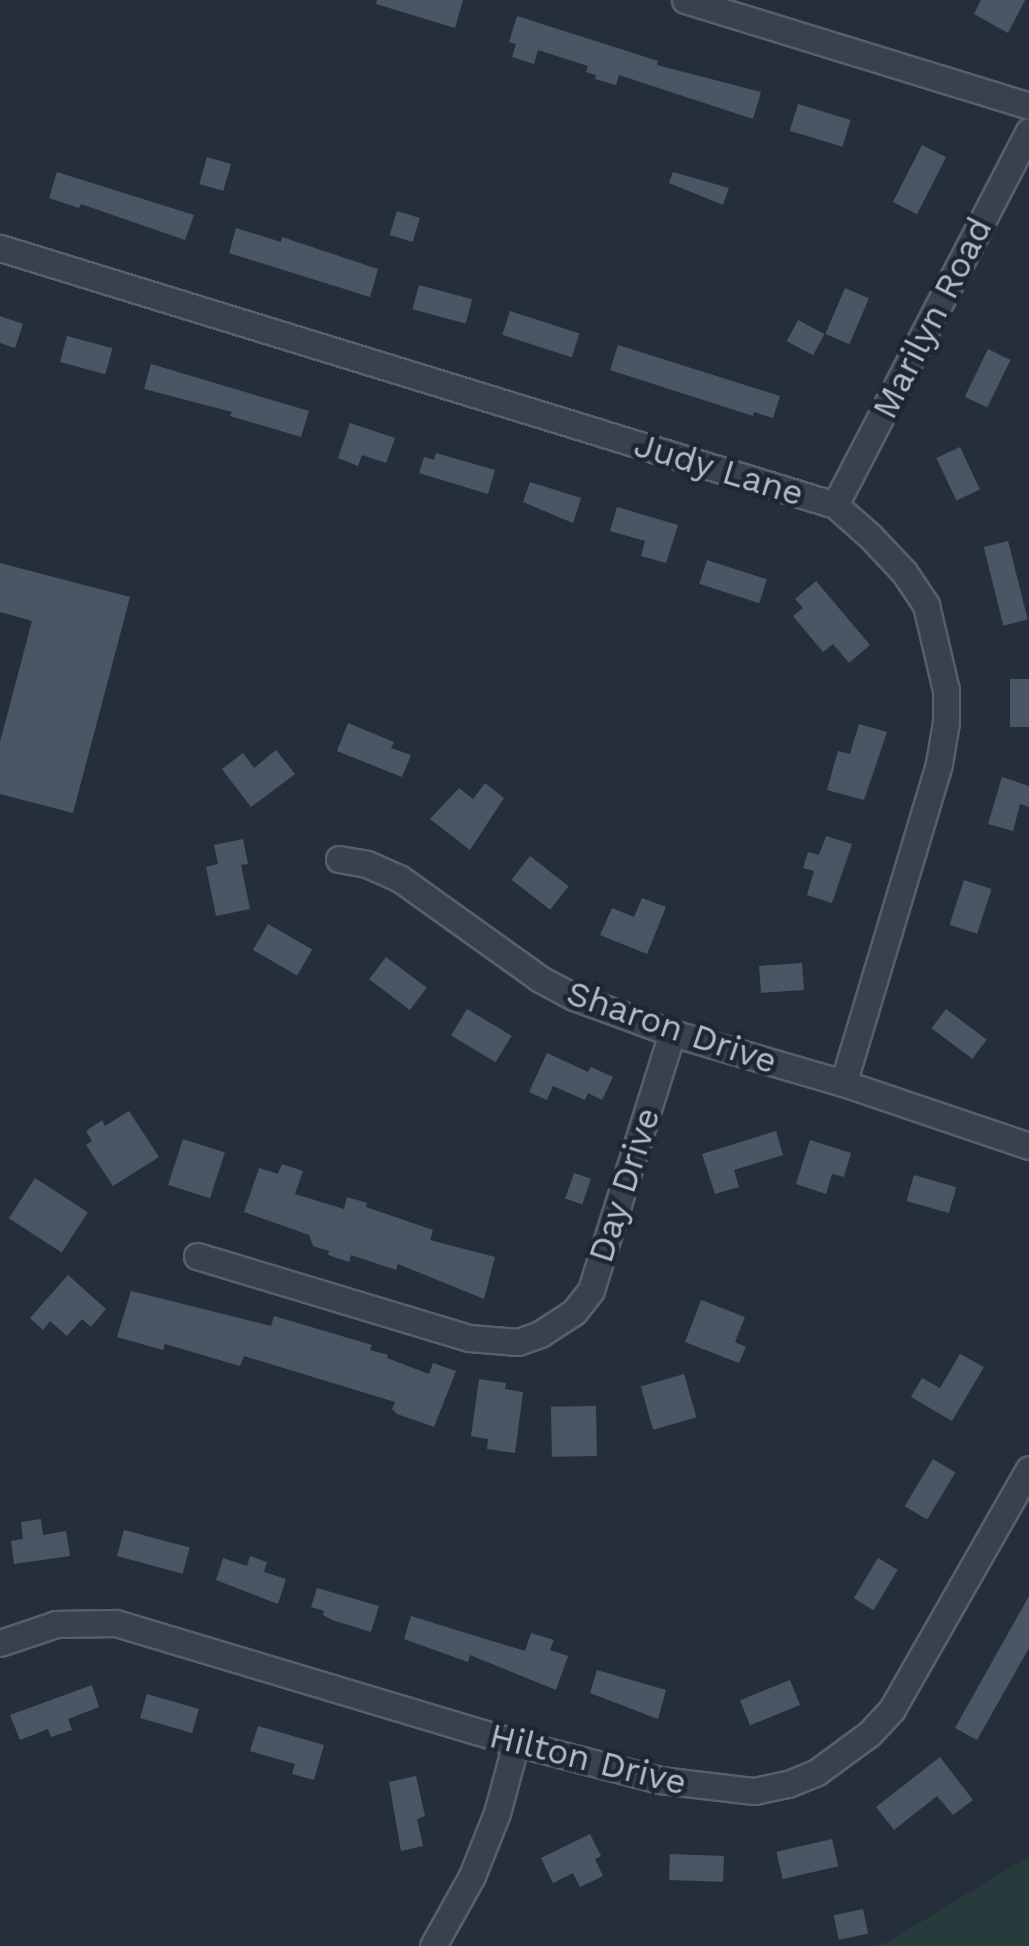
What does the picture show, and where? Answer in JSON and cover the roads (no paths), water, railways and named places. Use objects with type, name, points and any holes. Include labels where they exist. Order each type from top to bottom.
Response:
[{"type":"street","points":[[686,0],[1029,106]]},
{"type":"street","name":"Marilyn Road","points":[[835,505],[1029,130]]},
{"type":"street","name":"Judy Lane","points":[[0,248],[835,505],[904,572],[926,606],[946,690],[940,764],[843,1083]]},
{"type":"street","name":"Sharon Drive","points":[[339,859],[367,864],[398,878],[540,979],[574,997],[672,1033],[843,1083],[1029,1146]]},
{"type":"street","name":"Day Drive","points":[[197,1256],[495,1343],[518,1342],[558,1325],[591,1290],[672,1033]]},
{"type":"street","name":"Hilton Drive","points":[[0,1643],[56,1624],[116,1623],[516,1743],[710,1789],[754,1791],[817,1772],[869,1734],[892,1709],[1029,1469]]},
{"type":"street","points":[[433,1946],[472,1876],[516,1743]]}]
